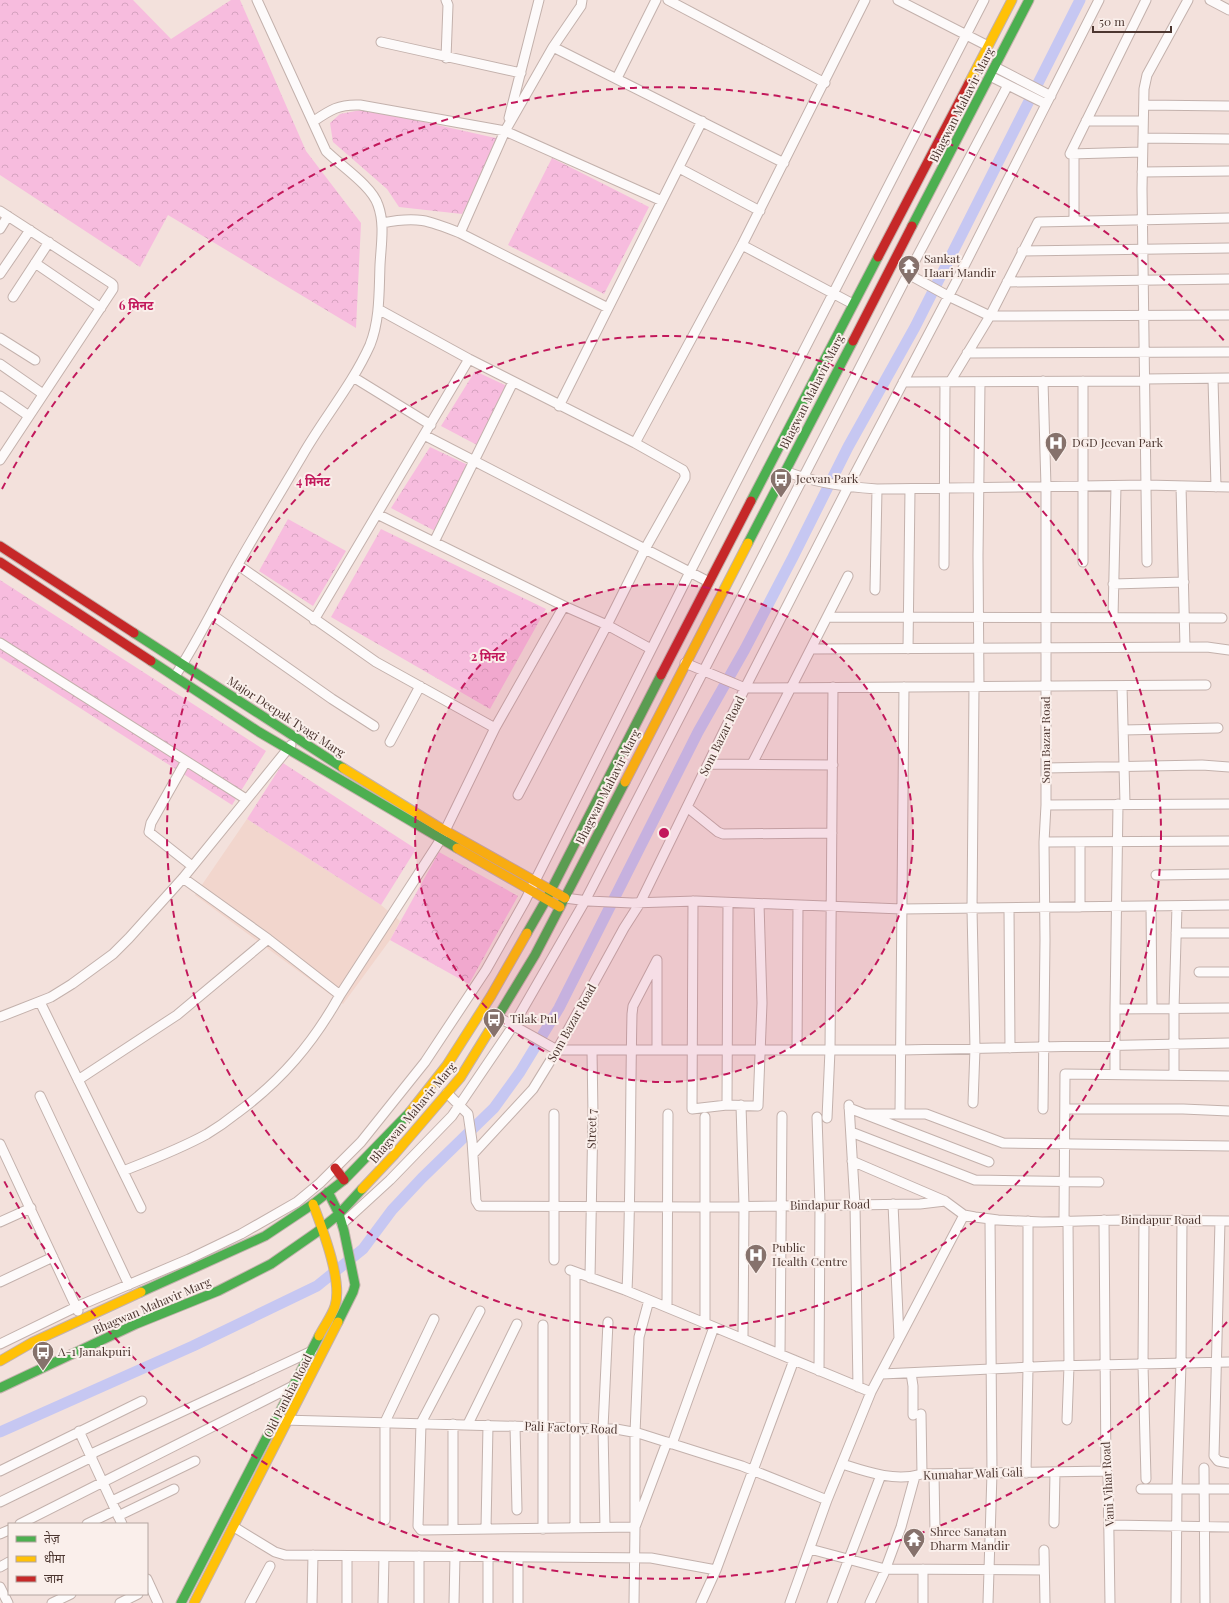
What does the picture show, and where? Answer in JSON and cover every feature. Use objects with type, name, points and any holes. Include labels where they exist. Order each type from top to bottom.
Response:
[{"type":"main road","name":"Bhagwan Mahavir Marg","points":[[0,1361],[33,1342],[81,1319],[265,1236],[313,1204],[344,1180],[410,1112],[447,1065],[491,996],[548,896],[709,582],[1012,0]]},
{"type":"main road","name":"Bhagwan Mahavir Marg","points":[[0,1388],[136,1324],[218,1291],[271,1264],[323,1228],[339,1214],[394,1155],[460,1078],[535,955],[1029,0]]},
{"type":"main road","name":"Major Deepak Tyagi Marg","points":[[0,546],[296,739],[535,882],[560,907]]},
{"type":"main road","name":"Major Deepak Tyagi Marg","points":[[0,562],[332,776],[530,891],[548,896],[565,898]]},
{"type":"main road","points":[[334,1168],[344,1180]]},
{"type":"main road","name":"Old Pankha Road","points":[[194,1603],[349,1302],[355,1285],[342,1224],[339,1214],[328,1192]]},
{"type":"main road","name":"Old Pankha Road","points":[[181,1603],[335,1306],[337,1292],[323,1228],[313,1204]]},
{"type":"street","points":[[175,676],[309,444],[353,377],[374,333],[378,309],[382,223],[379,206],[375,196],[326,151],[319,137],[314,121],[257,0]]},
{"type":"street","points":[[446,0],[448,5],[446,58]]},
{"type":"street","points":[[505,131],[539,0]]},
{"type":"street","points":[[460,233],[505,131],[554,47],[581,6],[582,0]]},
{"type":"street","points":[[617,78],[656,0]]},
{"type":"street","points":[[668,0],[825,83]]},
{"type":"street","points":[[635,443],[760,211],[865,0]]},
{"type":"street","points":[[898,0],[988,46]]},
{"type":"street","points":[[0,1344],[76,1307],[188,1260],[278,1213],[305,1196],[361,1142],[425,1062],[486,970],[535,882],[690,572],[984,0]]},
{"type":"street","points":[[685,663],[743,687],[843,486],[903,382],[945,295],[1045,98],[1099,0]]},
{"type":"street","points":[[1142,152],[1070,154],[1146,0]]},
{"type":"street","points":[[1147,562],[1142,220],[1144,89],[1147,75],[1188,0]]},
{"type":"street","points":[[1210,0],[1229,10]]},
{"type":"street","points":[[381,42],[446,58],[520,73]]},
{"type":"street","points":[[554,47],[784,163]]},
{"type":"street","points":[[992,71],[1018,79],[1045,98]]},
{"type":"street","points":[[992,71],[1011,86],[1045,98]]},
{"type":"street","points":[[342,1224],[390,1180],[452,1116],[513,1025],[585,901],[803,478],[912,276],[1011,86]]},
{"type":"street","points":[[314,121],[332,109],[346,104],[360,105],[505,131],[662,201]]},
{"type":"street","points":[[1144,105],[1229,106]]},
{"type":"street","points":[[559,406],[702,121]]},
{"type":"street","points":[[1086,121],[1143,122]]},
{"type":"street","points":[[1143,138],[1229,139]]},
{"type":"street","points":[[1074,154],[1074,221]]},
{"type":"street","points":[[679,168],[760,211]]},
{"type":"street","points":[[1142,172],[1229,171]]},
{"type":"street","points":[[0,211],[111,282],[113,286],[113,290],[0,460]]},
{"type":"street","points":[[0,229],[8,216]]},
{"type":"street","points":[[944,565],[944,489],[947,382],[990,316],[1038,222],[1229,218]]},
{"type":"street","points":[[382,223],[404,219],[424,220],[460,233],[608,308]]},
{"type":"street","points":[[1,269],[30,230]]},
{"type":"street","points":[[13,297],[48,242]]},
{"type":"street","points":[[742,245],[853,304]]},
{"type":"street","points":[[1022,251],[1229,248]]},
{"type":"street","points":[[35,263],[101,308]]},
{"type":"street","points":[[912,276],[945,295],[990,316],[1229,315]]},
{"type":"street","points":[[1007,282],[1229,279]]},
{"type":"street","points":[[378,309],[469,359],[680,467],[686,474],[645,549],[518,795]]},
{"type":"street","points":[[0,338],[34,360]]},
{"type":"street","points":[[967,353],[1229,352]]},
{"type":"street","points":[[314,620],[469,359]]},
{"type":"street","points":[[0,364],[43,394]]},
{"type":"street","points":[[353,377],[431,425]]},
{"type":"street","points":[[903,382],[1229,378]]},
{"type":"street","points":[[1213,379],[1216,487]]},
{"type":"street","points":[[1043,381],[1046,487],[1046,686],[1206,685]]},
{"type":"street","points":[[1082,381],[1084,487],[1083,562]]},
{"type":"street","points":[[434,542],[513,382]]},
{"type":"street","points":[[973,1103],[975,1049],[972,909],[976,687],[979,649],[980,382]]},
{"type":"street","points":[[0,396],[29,416]]},
{"type":"street","points":[[424,435],[709,582]]},
{"type":"street","points":[[785,471],[803,478],[843,486],[876,489],[979,489],[1146,485],[1229,487]]},
{"type":"street","points":[[1113,618],[1116,486]]},
{"type":"street","points":[[1181,486],[1185,648]]},
{"type":"street","points":[[875,590],[876,489]]},
{"type":"street","points":[[908,649],[910,490]]},
{"type":"street","points":[[377,514],[564,606],[607,625],[652,649]]},
{"type":"street","points":[[238,565],[314,620],[376,662],[496,728]]},
{"type":"street","points":[[752,764],[848,576]]},
{"type":"street","points":[[1114,584],[1184,582]]},
{"type":"street","points":[[123,1171],[207,1134],[220,1126],[262,1094],[305,1049],[325,1021],[340,995],[441,839],[496,728],[564,606]]},
{"type":"street","points":[[211,614],[306,681],[374,726]]},
{"type":"street","points":[[828,617],[1222,618]]},
{"type":"street","points":[[0,643],[246,799]]},
{"type":"street","points":[[811,649],[1207,647],[1229,650]]},
{"type":"street","points":[[390,742],[420,686]]},
{"type":"street","name":"Som Bazar Road","points":[[473,1154],[524,1099],[624,928],[687,807],[743,687],[1046,686],[1043,1109]]},
{"type":"street","points":[[1115,1074],[1114,1009],[1117,841],[1124,765],[1122,686]]},
{"type":"street","points":[[827,1118],[830,1050],[833,687]]},
{"type":"street","points":[[900,1114],[904,687]]},
{"type":"street","points":[[1123,730],[1218,728]]},
{"type":"street","points":[[0,1017],[40,1002],[72,984],[113,954],[183,878],[287,748],[296,739]]},
{"type":"street","points":[[186,761],[151,823],[149,832],[192,866]]},
{"type":"street","points":[[708,764],[833,765]]},
{"type":"street","points":[[1046,768],[1124,765],[1202,765],[1229,767]]},
{"type":"street","points":[[1046,805],[1229,804]]},
{"type":"street","points":[[687,807],[707,824],[723,834],[832,833]]},
{"type":"street","points":[[1044,842],[1229,841]]},
{"type":"street","points":[[1080,842],[1080,908]]},
{"type":"street","points":[[1156,876],[1229,874]]},
{"type":"street","points":[[183,878],[268,939],[340,995]]},
{"type":"street","points":[[565,898],[600,902],[728,902],[902,909],[1009,909],[1229,905]]},
{"type":"street","points":[[693,902],[692,1109],[727,1105],[758,1106],[762,1003],[759,904]]},
{"type":"street","points":[[727,1105],[728,902]]},
{"type":"street","points":[[797,1050],[798,905]]},
{"type":"street","points":[[1151,906],[1152,1008]]},
{"type":"street","points":[[1174,1075],[1173,1044],[1177,906]]},
{"type":"street","points":[[1009,909],[1010,1048]]},
{"type":"street","points":[[1176,933],[1229,934]]},
{"type":"street","points":[[78,1080],[191,1005],[268,939]]},
{"type":"street","points":[[627,1291],[630,1206],[630,1098],[633,1006],[657,960],[657,1050]]},
{"type":"street","points":[[1199,972],[1229,972]]},
{"type":"street","points":[[40,1002],[142,1208]]},
{"type":"street","points":[[1114,1009],[1229,1008]]},
{"type":"street","points":[[498,1017],[554,1049],[592,1051],[975,1049],[1229,1042]]},
{"type":"street","name":"Street 7","points":[[590,1278],[593,1114],[592,1051]]},
{"type":"street","points":[[1067,1420],[1069,1366],[1064,1180],[1065,1074],[1229,1076]]},
{"type":"street","points":[[447,1093],[468,1114],[473,1154]]},
{"type":"street","points":[[40,1096],[129,1285]]},
{"type":"street","points":[[741,1105],[744,1206],[743,1339]]},
{"type":"street","points":[[858,1387],[855,1205],[849,1106],[865,1114],[989,1162]]},
{"type":"street","points":[[1065,1109],[1183,1109],[1229,1111]]},
{"type":"street","points":[[554,1114],[554,1260]]},
{"type":"street","points":[[667,1307],[668,1114]]},
{"type":"street","points":[[865,1114],[926,1114],[1003,1144],[1229,1146]]},
{"type":"street","points":[[780,1354],[782,1116]]},
{"type":"street","points":[[705,1117],[705,1323]]},
{"type":"street","points":[[816,1117],[820,1205],[819,1370]]},
{"type":"street","points":[[851,1132],[974,1180],[1064,1180],[1099,1182]]},
{"type":"street","points":[[0,1144],[31,1208],[81,1319]]},
{"type":"street","name":"Bindapur Road","points":[[473,1154],[476,1201],[479,1206],[705,1207],[920,1204],[945,1201],[964,1215],[990,1219],[1028,1221],[1225,1221]]},
{"type":"street","points":[[852,1161],[945,1201]]},
{"type":"street","points":[[893,1204],[899,1339]]},
{"type":"street","points":[[0,1222],[31,1208]]},
{"type":"street","points":[[790,1603],[827,1500],[871,1392],[882,1374],[964,1215]]},
{"type":"street","points":[[988,1603],[992,1473],[990,1219]]},
{"type":"street","name":"Vani Vihar Road","points":[[1104,1220],[1106,1471],[1108,1476],[1110,1525],[1110,1603]]},
{"type":"street","points":[[1144,1220],[1143,1364],[1146,1479]]},
{"type":"street","points":[[1176,1603],[1177,1488],[1181,1364],[1182,1220]]},
{"type":"street","points":[[1026,1472],[1028,1221]]},
{"type":"street","points":[[1225,1221],[1217,1362],[1214,1456],[1218,1461],[1229,1463]]},
{"type":"street","points":[[0,1282],[53,1257]]},
{"type":"street","points":[[575,1528],[572,1271],[667,1307],[871,1392]]},
{"type":"street","points":[[634,1603],[635,1433],[639,1337],[649,1300]]},
{"type":"street","points":[[480,1311],[421,1423],[418,1528],[421,1530],[453,1530],[635,1527]]},
{"type":"street","points":[[385,1520],[385,1422],[434,1319]]},
{"type":"street","points":[[605,1527],[603,1428],[608,1322]]},
{"type":"street","points":[[468,1424],[517,1324]]},
{"type":"street","points":[[542,1529],[543,1325]]},
{"type":"street","points":[[635,1527],[670,1443],[714,1327]]},
{"type":"street","points":[[0,1502],[91,1456],[312,1351]]},
{"type":"street","points":[[701,1603],[716,1570],[794,1360]]},
{"type":"street","points":[[882,1374],[1069,1366],[1229,1362]]},
{"type":"street","points":[[870,1603],[901,1527],[918,1475],[917,1414],[911,1373]]},
{"type":"street","points":[[22,1523],[104,1483],[293,1386]]},
{"type":"street","points":[[0,1471],[142,1401]]},
{"type":"street","name":"Pali Factory Road","points":[[276,1420],[603,1428],[635,1433],[670,1443],[753,1471],[827,1500]]},
{"type":"street","points":[[453,1424],[453,1530]]},
{"type":"street","points":[[486,1529],[488,1425]]},
{"type":"street","points":[[515,1426],[517,1510]]},
{"type":"street","points":[[79,1431],[117,1513]]},
{"type":"street","points":[[117,1513],[195,1462]]},
{"type":"street","name":"Kumahar Wali Gali","points":[[842,1464],[881,1475],[1106,1471]]},
{"type":"street","points":[[1204,1468],[1205,1603]]},
{"type":"street","points":[[1054,1523],[1055,1472]]},
{"type":"street","points":[[934,1474],[934,1531]]},
{"type":"street","points":[[832,1603],[881,1475]]},
{"type":"street","points":[[90,1523],[174,1489]]},
{"type":"street","points":[[1141,1489],[1229,1489]]},
{"type":"street","points":[[1110,1525],[1229,1527]]},
{"type":"street","points":[[234,1527],[280,1554],[347,1556],[635,1557],[663,1559],[716,1570]]},
{"type":"street","points":[[810,1549],[885,1569],[1044,1570]]},
{"type":"street","points":[[1044,1550],[1045,1603]]},
{"type":"street","points":[[312,1555],[312,1603]]},
{"type":"street","points":[[347,1556],[347,1603]]},
{"type":"street","points":[[383,1603],[384,1556]]},
{"type":"street","points":[[419,1556],[419,1603]]},
{"type":"street","points":[[454,1603],[455,1556]]},
{"type":"street","points":[[488,1556],[488,1603]]},
{"type":"street","points":[[518,1557],[518,1603]]},
{"type":"street","points":[[250,1603],[270,1566]]},
{"type":"street","points":[[923,1569],[923,1603]]},
{"type":"street","points":[[148,1585],[158,1603]]},
{"type":"street","points":[[52,1603],[69,1595]]},
{"type":"street","points":[[120,1603],[136,1595]]},
{"type":"shaded area","points":[[247,819],[381,905],[400,921],[390,940],[343,1004],[195,895]]},
{"type":"green space","points":[[0,0],[133,0],[171,39],[231,0],[240,0],[306,151],[361,223],[356,328],[168,215],[140,267],[0,175]]},
{"type":"green space","points":[[366,109],[500,139],[462,214],[399,207],[387,189],[333,142],[330,123],[340,114]]},
{"type":"green space","points":[[552,158],[649,207],[604,294],[508,245]]},
{"type":"green space","points":[[475,371],[507,386],[477,445],[441,426]]},
{"type":"green space","points":[[430,447],[468,465],[435,531],[391,508]]},
{"type":"green space","points":[[288,519],[346,551],[313,606],[259,571]]},
{"type":"green space","points":[[381,529],[546,609],[490,709],[331,617]]},
{"type":"green space","points":[[0,580],[266,751],[232,805],[0,657]]},
{"type":"green space","points":[[283,763],[416,849],[381,905],[247,819]]},
{"type":"green space","points":[[439,852],[518,896],[469,984],[390,940]]},
{"type":"waterway","points":[[0,1432],[193,1346],[317,1286],[363,1249],[392,1210],[422,1178],[494,1108],[520,1072],[559,1008],[698,732],[745,649],[848,447],[915,327],[1080,0]]},
{"type":"traffic: fast","points":[[912,226],[1029,0]]},
{"type":"traffic: fast","points":[[751,501],[878,257]]},
{"type":"traffic: fast","points":[[748,543],[853,341]]},
{"type":"traffic: fast","points":[[134,633],[343,768]]},
{"type":"traffic: fast","points":[[151,661],[259,732],[457,848]]},
{"type":"traffic: fast","points":[[527,933],[546,900],[661,675]]},
{"type":"traffic: fast","points":[[489,1031],[535,955],[625,782]]},
{"type":"traffic: fast","points":[[141,1292],[265,1236],[313,1204],[344,1180],[410,1112]]},
{"type":"traffic: fast","points":[[0,1388],[136,1324],[218,1291],[271,1264],[317,1232],[339,1214],[362,1189]]},
{"type":"traffic: fast","points":[[328,1192],[339,1214],[344,1231],[355,1285],[338,1322]]},
{"type":"traffic: fast","points":[[181,1603],[319,1336]]},
{"type":"traffic: slow","points":[[969,83],[1012,0]]},
{"type":"traffic: slow","points":[[625,782],[748,543]]},
{"type":"traffic: slow","points":[[343,768],[437,826],[565,898]]},
{"type":"traffic: slow","points":[[457,848],[560,907]]},
{"type":"traffic: slow","points":[[410,1112],[447,1065],[491,996],[527,933]]},
{"type":"traffic: slow","points":[[362,1189],[394,1155],[460,1078],[489,1031]]},
{"type":"traffic: slow","points":[[313,1204],[334,1269],[337,1295],[332,1314],[319,1336]]},
{"type":"traffic: slow","points":[[0,1361],[33,1342],[141,1292]]},
{"type":"traffic: slow","points":[[194,1603],[338,1322]]},
{"type":"traffic: jam","points":[[878,257],[969,83]]},
{"type":"traffic: jam","points":[[853,341],[912,226]]},
{"type":"traffic: jam","points":[[661,675],[751,501]]},
{"type":"traffic: jam","points":[[0,546],[134,633]]},
{"type":"traffic: jam","points":[[0,562],[151,661]]},
{"type":"traffic: jam","points":[[335,1168],[344,1180]]},
{"type":"place","name":"Sankat Haari Mandir","points":[[909,286]]},
{"type":"place","name":"DGD Jeevan Park","points":[[1056,462]]},
{"type":"place","name":"Jeevan Park","points":[[781,498]]},
{"type":"place","name":"Tilak Pul","points":[[494,1038]]},
{"type":"place","name":"Public Health Centre","points":[[756,1274]]},
{"type":"place","name":"A-1 Janakpuri","points":[[43,1372]]},
{"type":"place","name":"Shree Sanatan Dharm Mandir","points":[[914,1558]]}]
